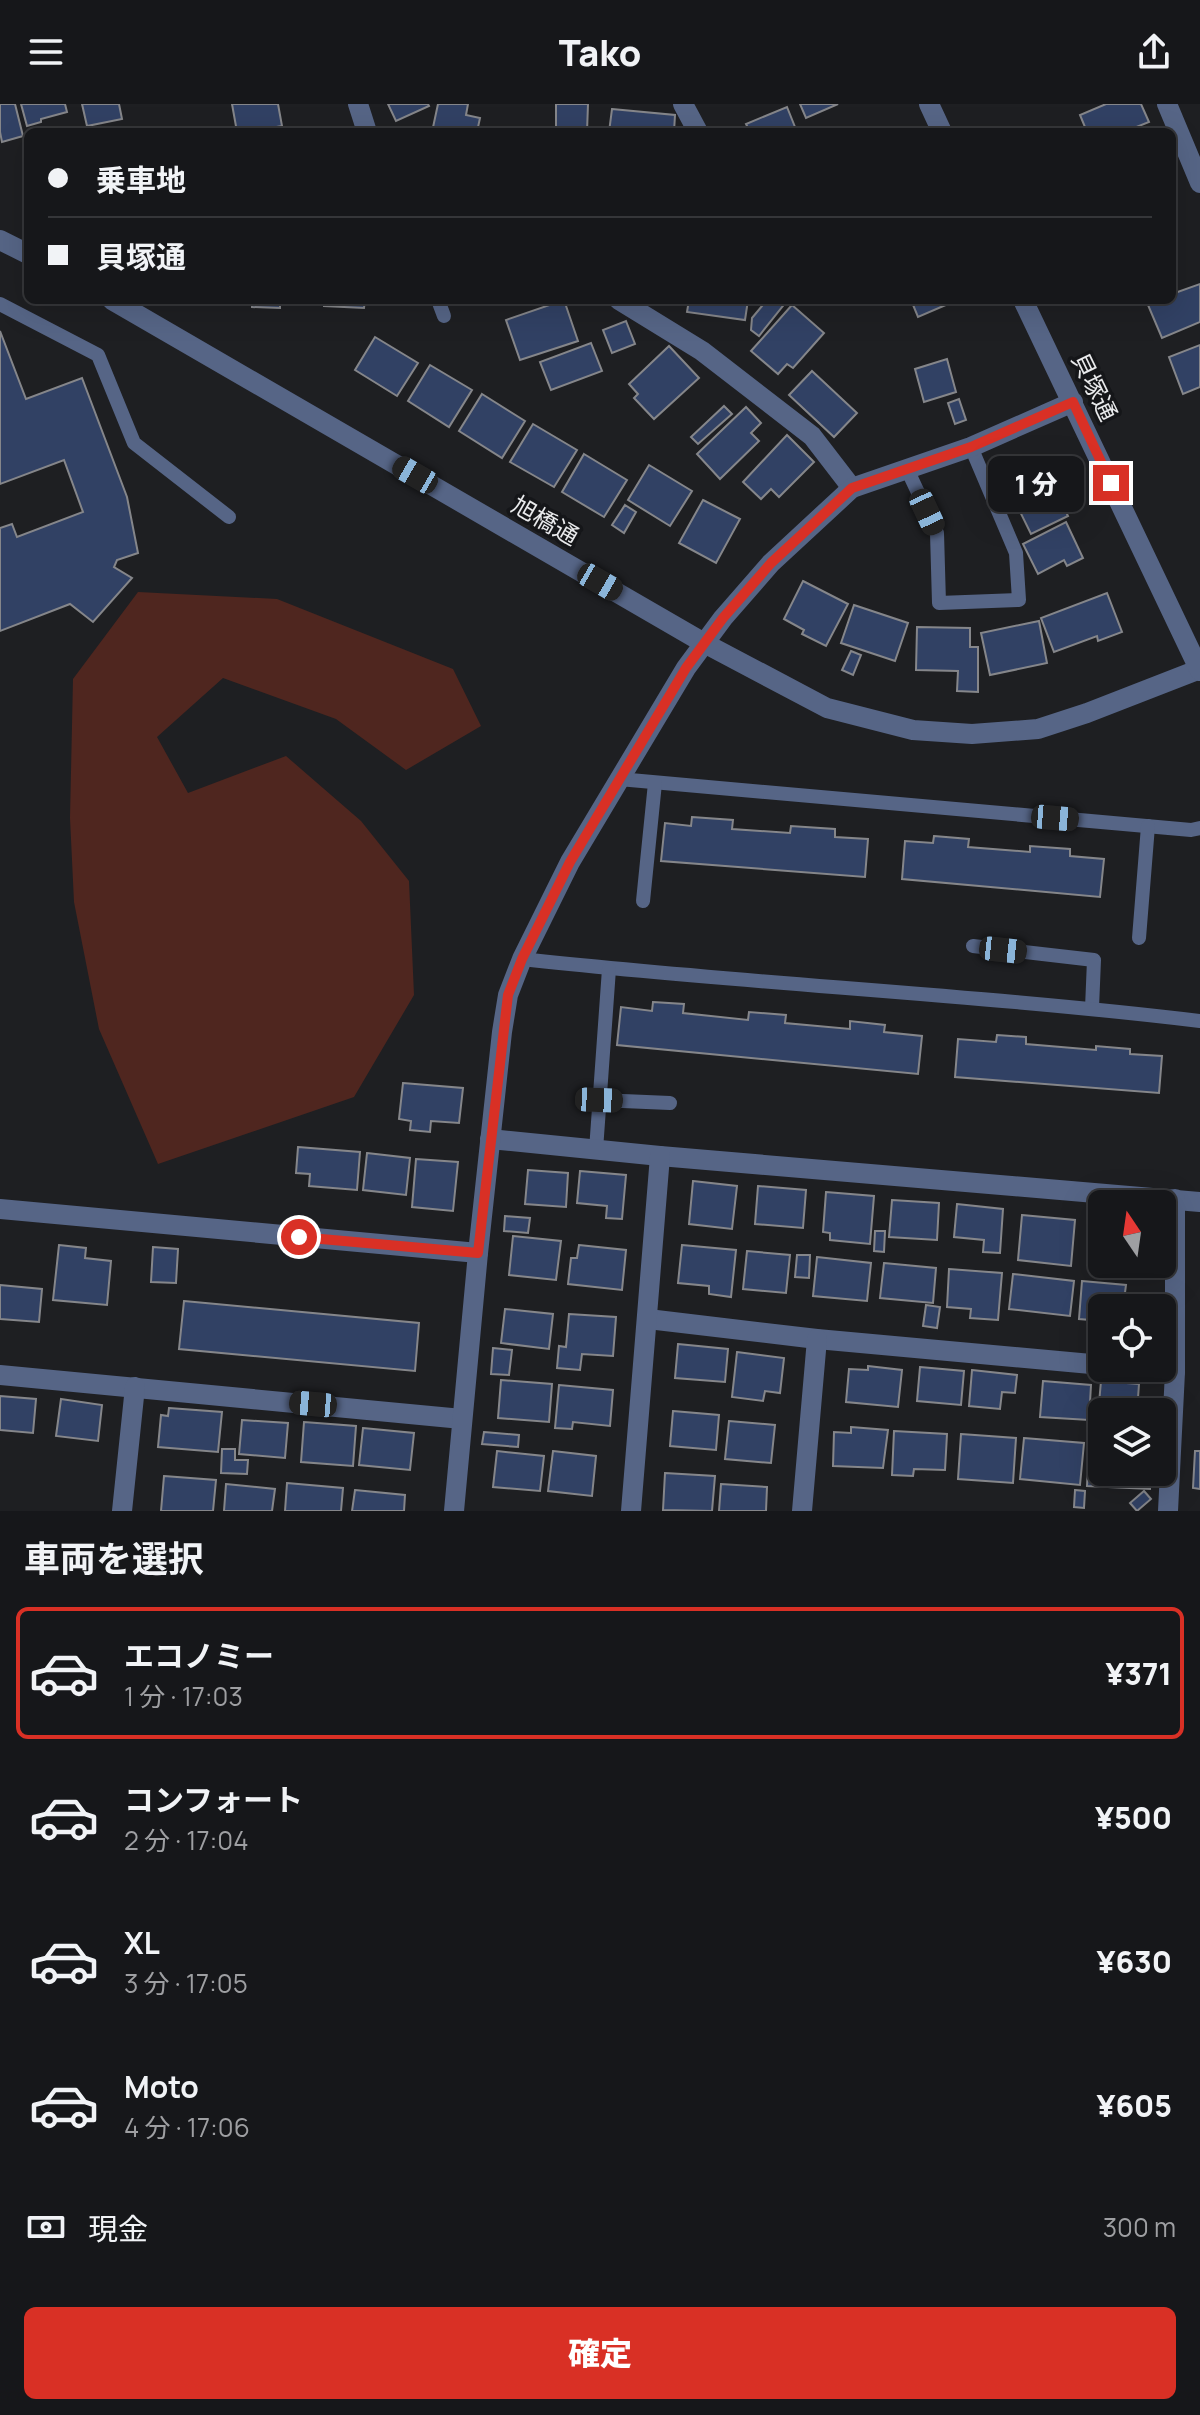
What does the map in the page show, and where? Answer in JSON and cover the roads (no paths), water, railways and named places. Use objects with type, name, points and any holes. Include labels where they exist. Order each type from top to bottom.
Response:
[{"type":"street","points":[[358,104],[366,128]]},
{"type":"street","points":[[683,104],[696,128]]},
{"type":"street","points":[[929,104],[940,128]]},
{"type":"street","points":[[1167,104],[1200,183]]},
{"type":"street","points":[[0,240],[24,252]]},
{"type":"street","name":"旭橋通","points":[[119,304],[704,643],[827,708],[913,730],[972,734],[1038,729],[1200,670]]},
{"type":"street","points":[[626,304],[702,351],[812,436],[852,488]]},
{"type":"street","name":"貝塚通","points":[[1025,304],[1200,670]]},
{"type":"street","points":[[454,1511],[478,1253],[508,995],[522,959],[570,862],[704,643],[771,563],[852,488],[971,447],[1073,402]]},
{"type":"street","points":[[490,1139],[1088,1192]]},
{"type":"street","points":[[631,1511],[660,1156]]},
{"type":"street","points":[[1176,1199],[1200,1202]]},
{"type":"street","points":[[0,1209],[478,1253]]},
{"type":"street","points":[[648,1319],[817,1339],[1088,1364]]},
{"type":"street","points":[[817,1339],[802,1510],[817,1511]]},
{"type":"street","points":[[0,1375],[462,1419]]},
{"type":"street","points":[[1168,1511],[1174,1382]]},
{"type":"street","points":[[122,1511],[135,1387]]},
{"type":"lane","points":[[0,304],[98,355],[134,443],[229,517]]},
{"type":"lane","points":[[440,304],[444,316]]},
{"type":"lane","points":[[907,469],[937,533],[939,603],[1019,600],[1016,553],[971,447]]},
{"type":"lane","points":[[619,779],[1191,830],[1200,828]]},
{"type":"lane","points":[[643,901],[655,783]]},
{"type":"lane","points":[[1139,938],[1148,826]]},
{"type":"lane","points":[[973,946],[1094,960],[1092,1008]]},
{"type":"lane","points":[[522,959],[609,969],[1092,1008],[1200,1021]]},
{"type":"lane","points":[[596,1150],[609,969]]},
{"type":"lane","points":[[599,1100],[670,1103]]}]
